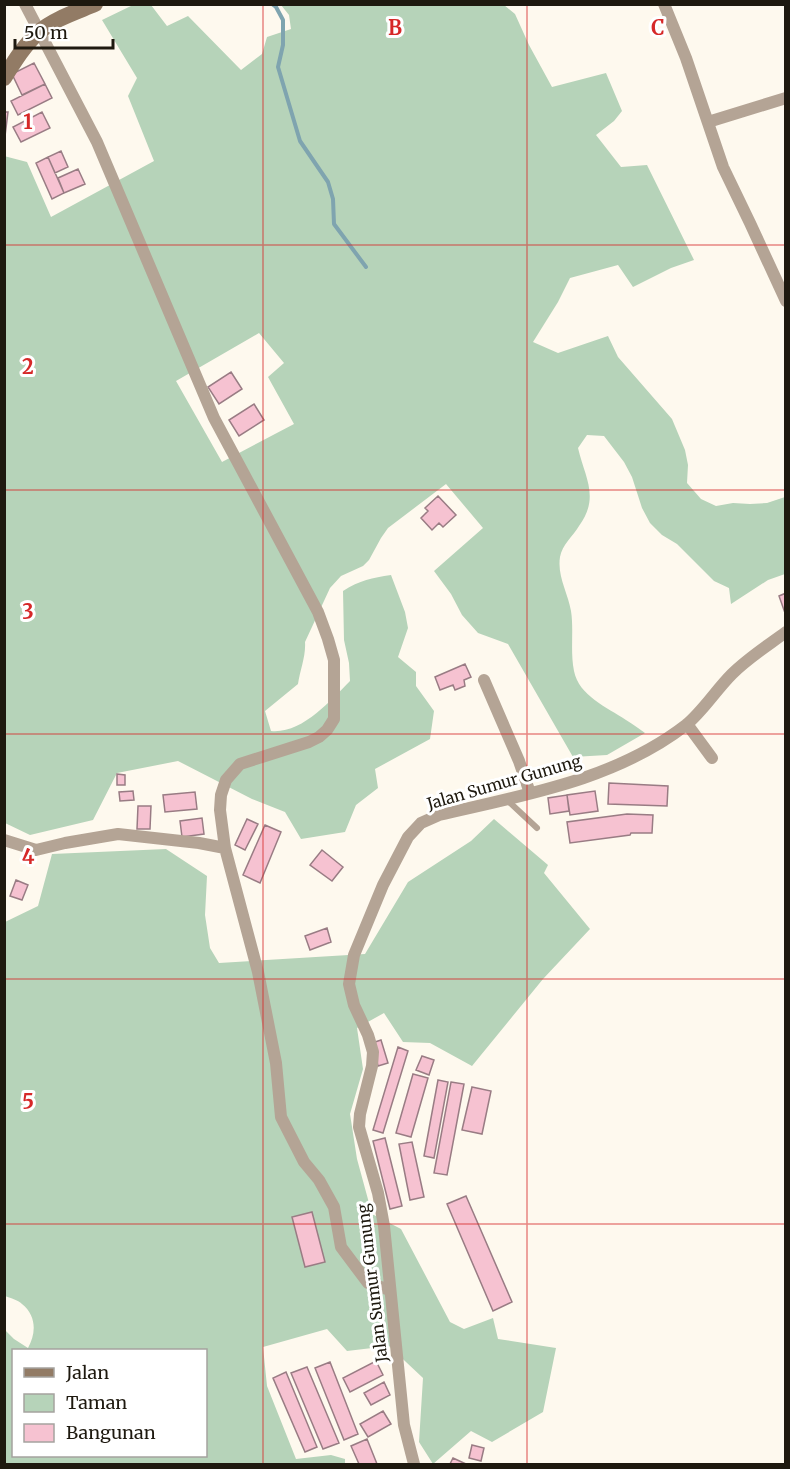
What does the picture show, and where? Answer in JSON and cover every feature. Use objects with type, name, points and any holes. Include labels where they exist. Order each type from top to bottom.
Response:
[{"type":"street","points":[[25,4],[97,142],[214,418],[318,612],[334,660],[334,719],[327,730],[309,742],[240,764],[226,780],[221,795],[220,810],[225,848],[258,972],[276,1063],[281,1117],[304,1162],[319,1180],[334,1206],[340,1247],[368,1283],[390,1290]]},
{"type":"street","points":[[4,78],[14,61],[39,32],[57,20],[95,4]]},
{"type":"street","points":[[664,4],[686,58],[723,167],[786,302]]},
{"type":"street","points":[[708,122],[786,98]]},
{"type":"street","name":"Jalan Sumur Gunung","points":[[414,1464],[404,1425],[384,1226],[378,1193],[359,1126],[373,1052],[354,1005],[349,984],[354,955],[383,885],[408,837],[421,823],[439,815],[566,784],[598,773],[644,751],[687,724],[748,659],[786,632]]},
{"type":"street","points":[[484,680],[519,761],[530,793]]},
{"type":"street","points":[[687,724],[712,758]]},
{"type":"street","points":[[4,840],[36,850],[118,834],[225,848]]},
{"type":"lane","points":[[506,799],[537,828]]},
{"type":"green space","points":[[133,5],[151,5],[167,26],[188,16],[241,70],[262,54],[267,37],[291,29],[289,15],[281,5],[504,5],[515,14],[552,87],[606,73],[622,111],[614,121],[596,135],[621,167],[647,165],[694,260],[671,268],[633,287],[618,265],[570,278],[533,342],[558,353],[608,336],[618,357],[672,419],[685,450],[688,465],[687,483],[701,499],[716,506],[733,503],[767,503],[785,497],[785,574],[768,580],[731,604],[729,588],[714,581],[677,544],[662,535],[650,523],[642,508],[632,477],[624,462],[604,436],[587,435],[578,448],[589,487],[589,506],[579,526],[563,548],[559,564],[571,611],[574,671],[577,680],[588,694],[645,733],[607,755],[573,757],[508,644],[478,633],[462,615],[451,594],[434,571],[483,528],[446,484],[388,528],[369,560],[363,566],[341,576],[330,588],[305,642],[298,684],[265,711],[271,731],[282,731],[294,727],[315,715],[350,681],[344,640],[343,591],[366,580],[391,575],[405,612],[408,628],[398,657],[416,672],[416,686],[434,711],[430,739],[375,769],[378,788],[356,805],[345,832],[301,839],[285,812],[252,799],[178,761],[117,773],[93,820],[30,835],[5,823],[4,156],[27,162],[51,217],[154,161],[128,96],[137,78],[102,20]],"holes":[[[259,333],[284,363],[268,377],[294,424],[222,462],[176,381]]]},
{"type":"green space","points":[[494,819],[548,865],[544,873],[590,929],[543,979],[472,1066],[430,1043],[403,1042],[384,1013],[357,1028],[363,1069],[350,1114],[357,1159],[372,1214],[401,1229],[450,1322],[464,1329],[493,1318],[498,1339],[556,1348],[543,1412],[492,1442],[471,1431],[433,1464],[419,1442],[423,1378],[389,1346],[347,1351],[327,1329],[263,1347],[267,1386],[296,1459],[331,1455],[345,1459],[345,1464],[5,1464],[4,1329],[28,1348],[33,1337],[34,1325],[27,1309],[18,1301],[5,1296],[5,922],[38,906],[52,854],[166,849],[207,876],[205,915],[210,948],[219,963],[365,954],[408,882],[471,841]]},
{"type":"building","points":[[34,63],[45,84],[22,95],[12,74]]},
{"type":"building","points":[[45,84],[52,98],[18,115],[11,101]]},
{"type":"building","points":[[4,112],[8,112],[5,136],[4,136]]},
{"type":"building","points":[[42,112],[50,128],[21,142],[13,127]]},
{"type":"building","points":[[61,151],[68,167],[55,173],[48,157]]},
{"type":"building","points":[[48,157],[64,193],[52,199],[36,163]]},
{"type":"building","points":[[78,169],[85,184],[64,193],[58,178]]},
{"type":"building","points":[[231,372],[242,389],[219,404],[208,387]]},
{"type":"building","points":[[254,404],[264,420],[239,436],[229,420]]},
{"type":"building","points":[[438,496],[456,515],[443,527],[439,523],[432,530],[421,518],[428,511],[425,508]]},
{"type":"building","points":[[786,593],[786,613],[785,613],[779,596]]},
{"type":"building","points":[[465,664],[471,677],[464,680],[465,686],[455,690],[453,685],[440,690],[435,677]]},
{"type":"building","points":[[117,774],[125,775],[125,785],[117,785]]},
{"type":"building","points":[[609,783],[668,786],[667,806],[608,804]]},
{"type":"building","points":[[133,791],[134,800],[120,801],[119,792]]},
{"type":"building","points":[[595,791],[598,811],[570,815],[567,795]]},
{"type":"building","points":[[195,792],[197,809],[165,812],[163,795]]},
{"type":"building","points":[[567,795],[569,811],[550,814],[548,798]]},
{"type":"building","points":[[138,806],[151,806],[150,829],[137,829]]},
{"type":"building","points":[[627,814],[653,815],[652,833],[631,833],[630,835],[570,843],[567,822]]},
{"type":"building","points":[[202,818],[204,834],[182,837],[180,821]]},
{"type":"building","points":[[247,819],[258,824],[245,850],[235,845]]},
{"type":"building","points":[[265,825],[281,832],[260,883],[243,875]]},
{"type":"building","points":[[322,850],[343,867],[332,881],[310,865]]},
{"type":"building","points":[[16,880],[28,885],[22,900],[10,896]]},
{"type":"building","points":[[327,928],[331,942],[310,950],[305,936]]},
{"type":"building","points":[[381,1040],[388,1063],[378,1066],[372,1043]]},
{"type":"building","points":[[398,1047],[408,1051],[383,1133],[373,1130]]},
{"type":"building","points":[[422,1056],[434,1060],[429,1075],[416,1070]]},
{"type":"building","points":[[413,1074],[428,1078],[411,1137],[396,1133]]},
{"type":"building","points":[[438,1080],[448,1082],[434,1158],[424,1156]]},
{"type":"building","points":[[451,1082],[464,1084],[447,1175],[434,1173]]},
{"type":"building","points":[[472,1087],[491,1091],[482,1134],[462,1130]]},
{"type":"building","points":[[385,1138],[402,1206],[390,1209],[373,1141]]},
{"type":"building","points":[[412,1142],[424,1197],[410,1200],[399,1144]]},
{"type":"building","points":[[466,1196],[512,1302],[493,1311],[447,1204]]},
{"type":"building","points":[[312,1212],[325,1262],[305,1267],[292,1217]]},
{"type":"building","points":[[376,1361],[383,1375],[350,1392],[343,1378]]},
{"type":"building","points":[[330,1362],[358,1434],[344,1440],[315,1368]]},
{"type":"building","points":[[307,1367],[339,1443],[323,1449],[291,1373]]},
{"type":"building","points":[[286,1372],[317,1447],[305,1452],[273,1378]]},
{"type":"building","points":[[384,1382],[390,1395],[371,1405],[364,1393]]},
{"type":"building","points":[[383,1411],[391,1424],[368,1437],[360,1424]]},
{"type":"building","points":[[367,1439],[377,1464],[359,1464],[351,1446]]},
{"type":"building","points":[[472,1445],[484,1448],[481,1461],[469,1458]]},
{"type":"building","points":[[453,1458],[466,1464],[450,1464]]},
{"type":"waterway","points":[[272,4],[283,20],[283,45],[278,67],[300,141],[328,182],[333,199],[334,224],[366,267]]}]
